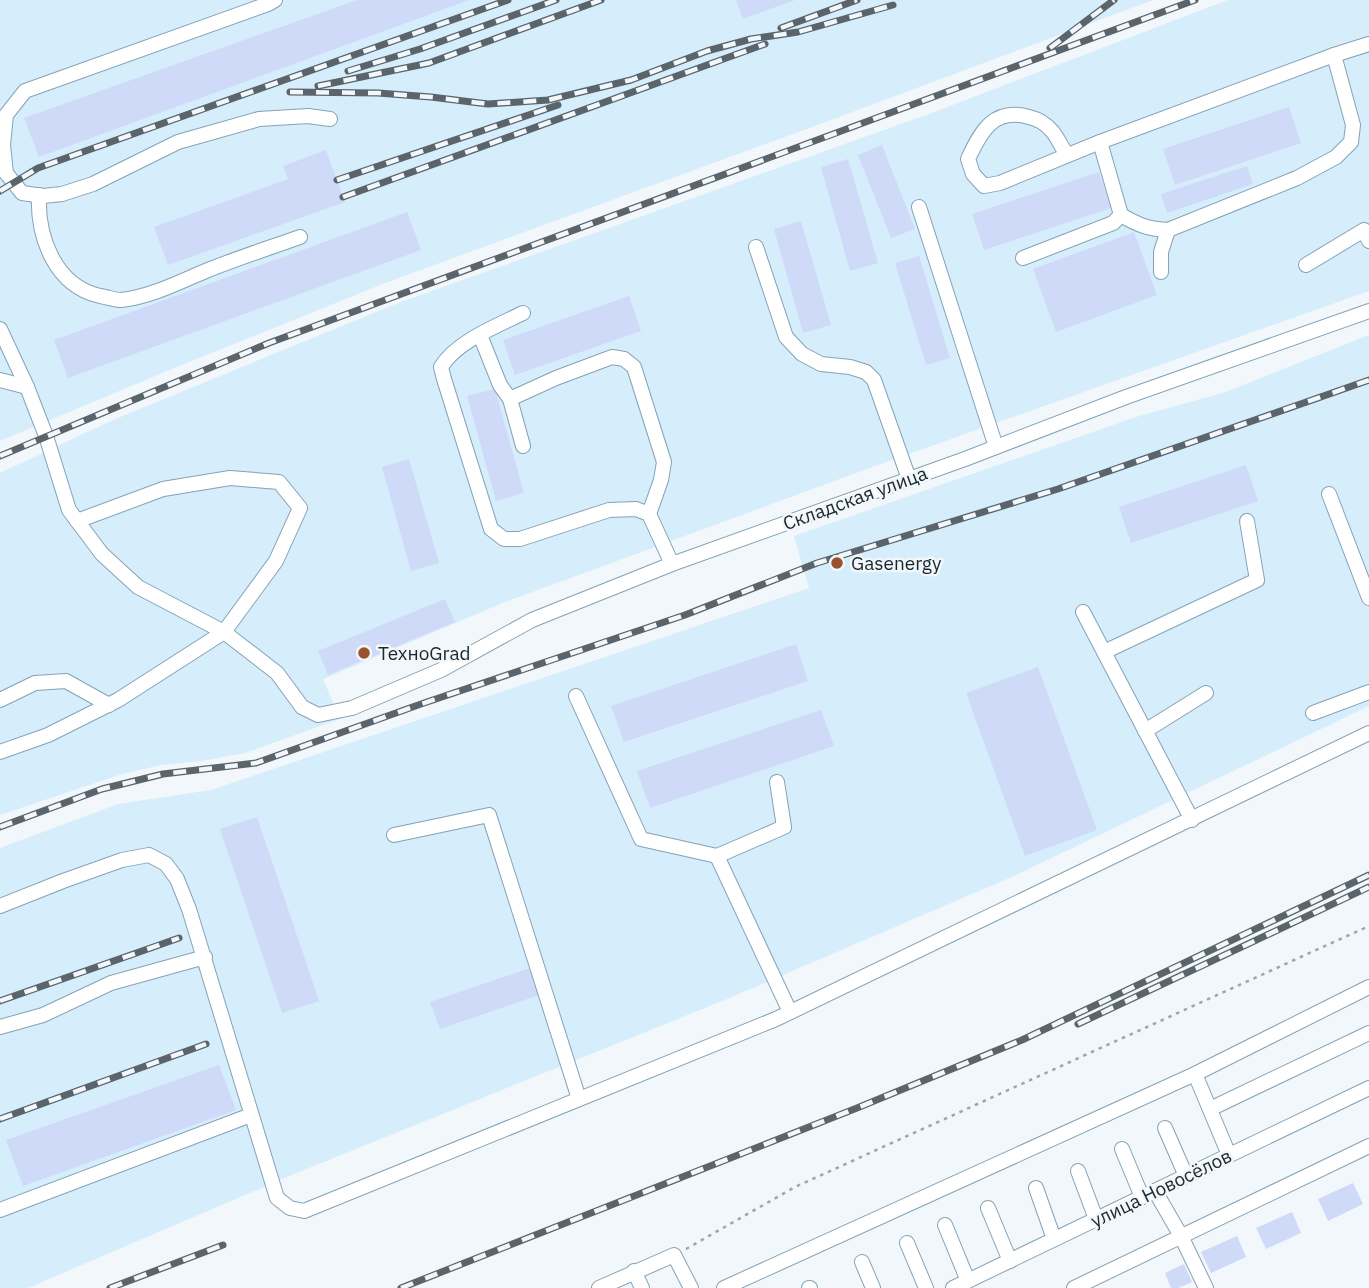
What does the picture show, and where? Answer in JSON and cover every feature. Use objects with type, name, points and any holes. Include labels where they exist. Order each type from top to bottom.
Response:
[{"type":"street","points":[[275,0],[25,91],[6,115],[3,145],[6,173],[22,193],[62,194],[93,184],[178,142],[258,119],[308,116],[330,119]]},
{"type":"street","points":[[1067,155],[1052,131],[1037,119],[1016,113],[997,117],[978,138],[968,159],[973,174],[984,186],[1000,183],[1100,142],[1369,44]]},
{"type":"street","points":[[1100,142],[1121,215],[1137,225],[1168,230],[1297,178],[1336,158],[1351,142],[1353,125],[1334,55]]},
{"type":"street","points":[[39,195],[38,210],[44,241],[57,270],[86,293],[119,300],[149,293],[300,237]]},
{"type":"street","points":[[919,207],[996,447]]},
{"type":"street","points":[[1023,258],[1113,223],[1121,215]]},
{"type":"street","points":[[1161,272],[1161,252],[1168,230]]},
{"type":"street","points":[[1307,265],[1364,230],[1369,241]]},
{"type":"street","points":[[756,247],[786,337],[802,354],[821,363],[866,372],[874,380],[909,479]]},
{"type":"street","name":"Складская улица","points":[[0,328],[46,436],[69,510],[102,554],[138,587],[224,632],[277,673],[302,707],[318,715],[352,708],[442,670],[532,620],[672,564],[1126,397],[1369,312]]},
{"type":"street","points":[[523,313],[480,334],[447,357],[441,367],[491,529],[504,539],[520,540],[609,510],[636,509],[649,514]]},
{"type":"street","points":[[480,334],[500,385],[510,399],[523,446]]},
{"type":"street","points":[[510,399],[612,357],[624,359],[634,367],[664,462],[661,480],[649,514],[672,564]]},
{"type":"street","points":[[0,380],[27,387]]},
{"type":"street","points":[[0,752],[48,735],[108,705],[224,632],[276,561],[300,508],[279,482],[230,478],[163,489],[77,521]]},
{"type":"street","points":[[1329,494],[1369,598]]},
{"type":"street","points":[[1104,652],[1257,580],[1247,521]]},
{"type":"street","points":[[1083,612],[1192,820]]},
{"type":"street","points":[[0,700],[35,683],[66,681],[108,705]]},
{"type":"street","points":[[1313,713],[1369,692]]},
{"type":"street","points":[[1145,731],[1206,693]]},
{"type":"street","points":[[576,696],[641,839],[717,856],[783,827],[777,782]]},
{"type":"street","points":[[0,906],[110,864],[149,855],[166,864],[177,879],[205,957],[277,1198],[290,1208],[304,1212],[790,1012],[1369,733]]},
{"type":"street","points":[[394,835],[489,815],[579,1099]]},
{"type":"street","points":[[717,856],[790,1012]]},
{"type":"street","points":[[0,1027],[43,1015],[111,983],[205,957]]},
{"type":"street","points":[[724,1288],[1195,1074],[1369,987]]},
{"type":"street","points":[[1210,1109],[1369,1033]]},
{"type":"street","points":[[1195,1074],[1229,1155]]},
{"type":"street","name":"улица Новосёлов","points":[[953,1288],[1369,1088]]},
{"type":"street","points":[[0,1210],[251,1115]]},
{"type":"street","points":[[1166,1128],[1186,1176]]},
{"type":"street","points":[[1074,1288],[1369,1146]]},
{"type":"street","points":[[1122,1149],[1148,1194],[1181,1236],[1206,1288]]},
{"type":"street","points":[[1078,1171],[1096,1219]]},
{"type":"street","points":[[1035,1188],[1054,1239]]},
{"type":"street","points":[[989,1208],[1010,1261]]},
{"type":"street","points":[[945,1224],[968,1281]]},
{"type":"street","points":[[907,1243],[926,1288]]},
{"type":"street","points":[[599,1288],[674,1255],[691,1288]]},
{"type":"street","points":[[862,1262],[873,1288]]},
{"type":"street","points":[[635,1271],[642,1288]]},
{"type":"path","points":[[674,1255],[794,1187],[1369,926]]},
{"type":"shaded area","points":[[0,0],[1153,0],[385,283],[0,441]]},
{"type":"shaded area","points":[[1228,0],[1369,0],[1369,291],[875,466],[505,602],[323,679],[340,719],[245,753],[161,765],[122,774],[0,815],[0,473],[113,420],[398,303],[929,114]]},
{"type":"shaded area","points":[[1369,335],[1369,706],[1014,876],[727,999],[294,1174],[28,1288],[0,1288],[0,848],[118,804],[211,790],[809,588],[794,536],[1139,416],[1223,393]]},
{"type":"building","points":[[357,0],[469,0],[39,157],[24,118]]},
{"type":"building","points":[[736,0],[795,0],[743,19]]},
{"type":"building","points":[[1289,107],[1301,143],[1175,185],[1163,149]]},
{"type":"building","points":[[882,145],[915,229],[891,238],[858,155]]},
{"type":"building","points":[[326,150],[345,202],[168,265],[154,227],[288,179],[283,166]]},
{"type":"building","points":[[848,159],[878,263],[850,271],[821,167]]},
{"type":"building","points":[[1247,166],[1253,184],[1167,213],[1161,194]]},
{"type":"building","points":[[1099,172],[1111,208],[984,250],[972,214]]},
{"type":"building","points":[[407,212],[421,250],[68,378],[54,340]]},
{"type":"building","points":[[801,221],[831,325],[803,333],[774,229]]},
{"type":"building","points":[[1134,232],[1157,295],[1056,332],[1033,269]]},
{"type":"building","points":[[919,256],[950,358],[926,365],[895,263]]},
{"type":"building","points":[[629,296],[641,331],[515,375],[503,340]]},
{"type":"building","points":[[495,389],[524,493],[496,501],[467,396]]},
{"type":"building","points":[[409,459],[439,563],[411,571],[382,467]]},
{"type":"building","points":[[1246,465],[1258,501],[1131,543],[1119,507]]},
{"type":"building","points":[[445,599],[455,622],[328,675],[318,651]]},
{"type":"building","points":[[796,644],[808,681],[624,742],[611,706]]},
{"type":"building","points":[[1038,667],[1097,830],[1025,856],[966,693]]},
{"type":"building","points":[[821,710],[834,746],[650,808],[637,771]]},
{"type":"building","points":[[257,817],[319,1001],[282,1013],[220,829]]},
{"type":"building","points":[[533,967],[542,994],[440,1029],[430,1002]]},
{"type":"building","points":[[219,1065],[236,1110],[23,1186],[6,1140]]},
{"type":"building","points":[[1353,1183],[1363,1204],[1328,1221],[1318,1199]]},
{"type":"building","points":[[1292,1212],[1301,1233],[1266,1249],[1256,1228]]},
{"type":"building","points":[[1237,1236],[1246,1257],[1211,1273],[1201,1252]]},
{"type":"building","points":[[1184,1264],[1192,1282],[1171,1288],[1165,1273]]},
{"type":"railway","points":[[0,191],[38,168],[508,0]]},
{"type":"railway","points":[[348,71],[420,49],[556,0]]},
{"type":"railway","points":[[318,86],[429,63],[601,0]]},
{"type":"railway","points":[[781,28],[857,0]]},
{"type":"railway","points":[[1050,48],[1114,0]]},
{"type":"railway","points":[[0,456],[269,343],[1195,0]]},
{"type":"railway","points":[[290,92],[378,93],[488,104],[548,100],[631,80],[707,51],[751,39],[798,32],[893,5]]},
{"type":"railway","points":[[343,197],[765,44]]},
{"type":"railway","points":[[337,180],[558,105]]},
{"type":"railway","points":[[0,827],[102,789],[163,774],[256,763],[685,615],[817,563],[1058,489],[1369,380]]},
{"type":"railway","points":[[401,1288],[1022,1040],[1369,875]]},
{"type":"railway","points":[[1078,1024],[1369,887]]},
{"type":"railway","points":[[0,1001],[179,938]]},
{"type":"railway","points":[[0,1119],[206,1044]]},
{"type":"railway","points":[[110,1288],[223,1245]]},
{"type":"place","name":"Gasenergy","points":[[837,563]]},
{"type":"place","name":"ТехноGrad","points":[[364,653]]}]
